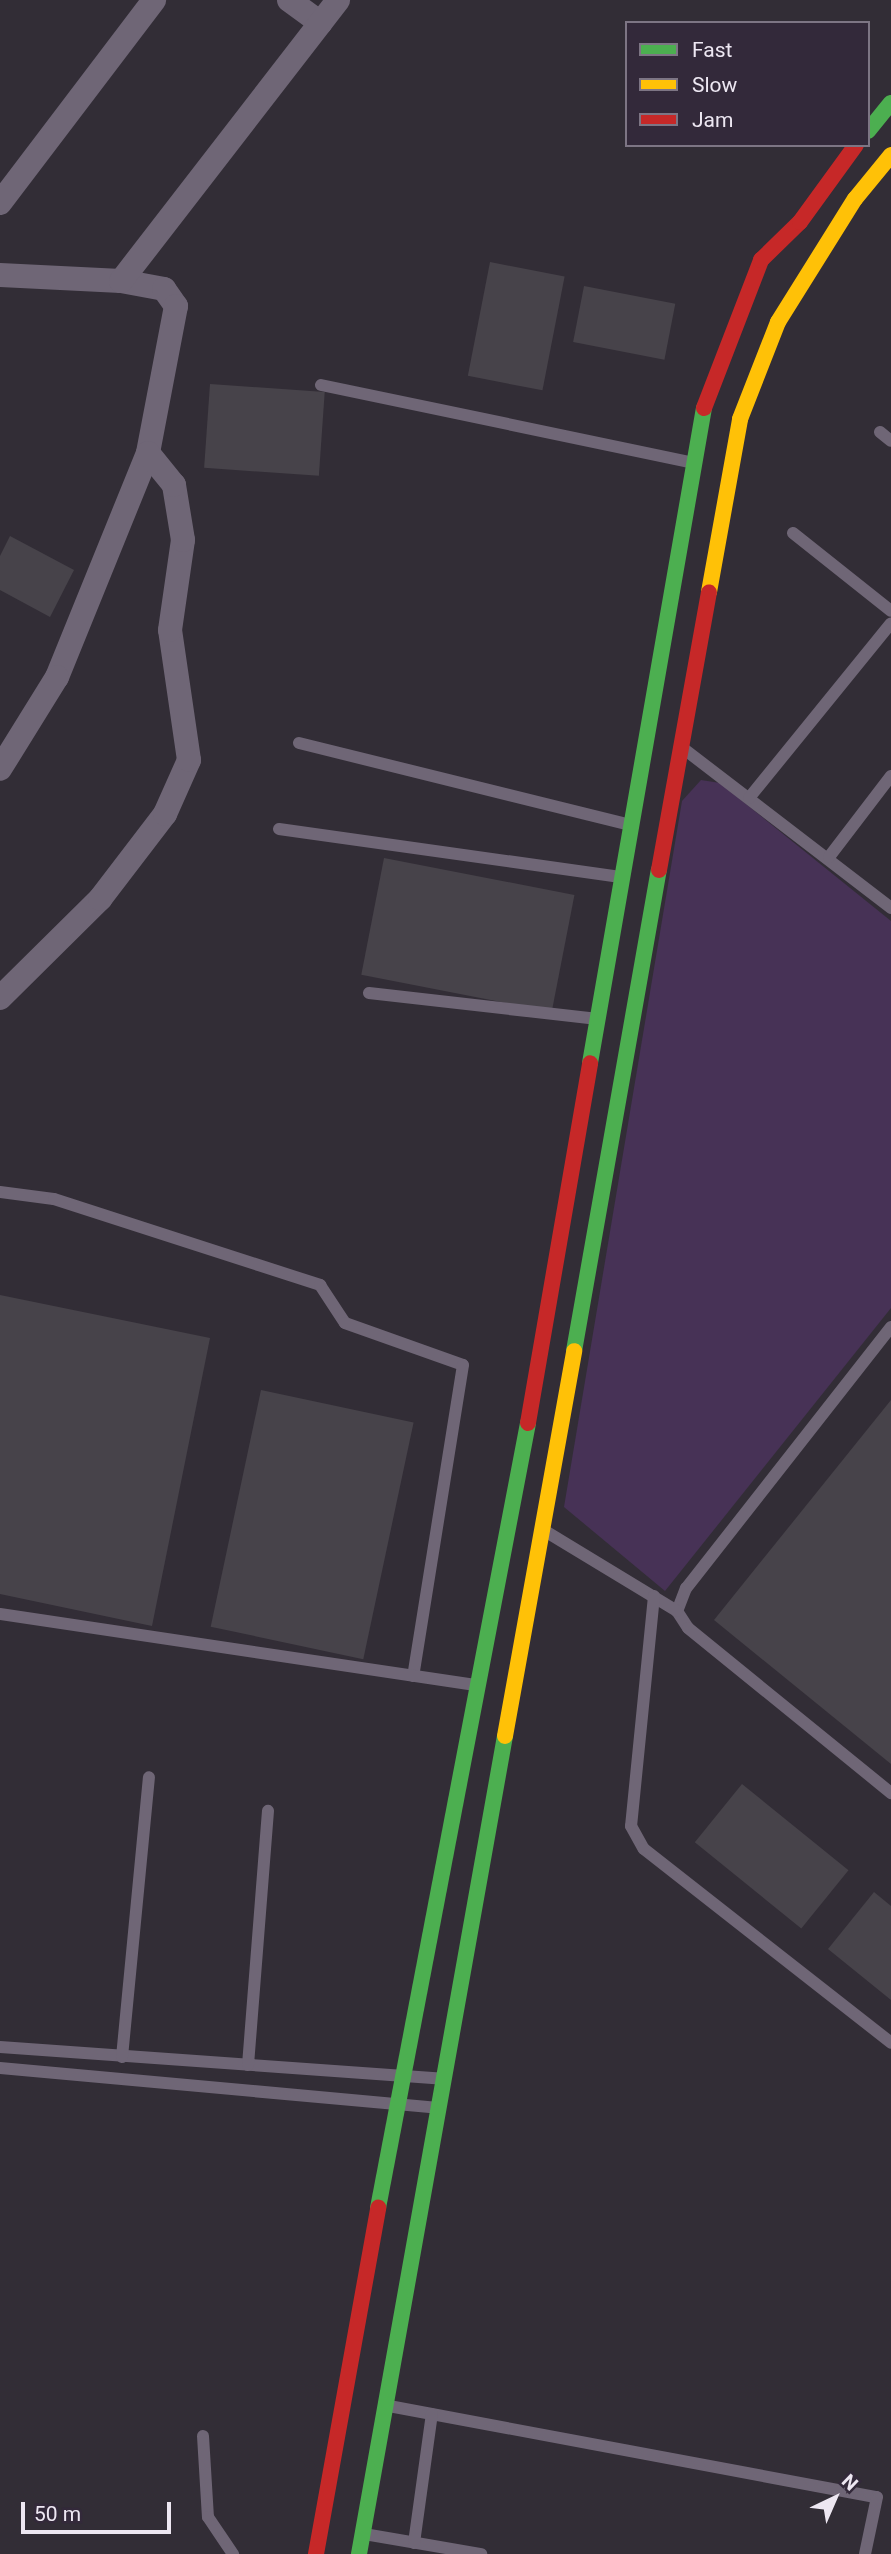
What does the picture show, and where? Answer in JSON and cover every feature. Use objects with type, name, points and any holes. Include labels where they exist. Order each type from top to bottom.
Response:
[{"type":"street","points":[[0,203],[154,0]]},
{"type":"street","points":[[289,0],[321,23]]},
{"type":"street","points":[[121,281],[338,0]]},
{"type":"street","points":[[870,129],[891,103]]},
{"type":"street","points":[[316,2554],[402,2074],[480,1686],[569,1200],[600,1020],[606,939],[623,877],[698,464],[706,396],[761,260],[800,222],[855,147]]},
{"type":"street","points":[[359,2554],[740,419],[778,322],[855,199],[891,155]]},
{"type":"street","points":[[0,275],[121,281],[164,289],[176,306],[148,453],[57,677],[0,769]]},
{"type":"street","points":[[0,998],[100,899],[165,814],[188,760],[170,630],[183,540],[174,485],[148,453]]},
{"type":"street","points":[[569,1200],[600,1204]]},
{"type":"lane","points":[[321,385],[698,464]]},
{"type":"lane","points":[[880,432],[891,441]]},
{"type":"lane","points":[[793,533],[891,611]]},
{"type":"lane","points":[[749,798],[891,623]]},
{"type":"lane","points":[[299,743],[631,825]]},
{"type":"lane","points":[[681,747],[829,857],[891,908]]},
{"type":"lane","points":[[829,857],[891,776]]},
{"type":"lane","points":[[279,829],[623,877]]},
{"type":"lane","points":[[369,993],[600,1020]]},
{"type":"lane","points":[[0,1192],[54,1199],[320,1285],[345,1323],[463,1365],[413,1676]]},
{"type":"lane","points":[[677,1611],[685,1588],[891,1327]]},
{"type":"lane","points":[[542,1529],[677,1611],[688,1628],[891,1793]]},
{"type":"lane","points":[[654,1596],[631,1826],[644,1849],[891,2043]]},
{"type":"lane","points":[[0,1614],[480,1686]]},
{"type":"lane","points":[[122,2057],[149,1777]]},
{"type":"lane","points":[[248,2065],[268,1811]]},
{"type":"lane","points":[[0,2047],[444,2079]]},
{"type":"lane","points":[[0,2068],[399,2102],[438,2108]]},
{"type":"lane","points":[[385,2406],[877,2497],[865,2554]]},
{"type":"lane","points":[[414,2543],[432,2414]]},
{"type":"lane","points":[[202,2437],[208,2516],[224,2550],[233,2554]]},
{"type":"lane","points":[[363,2534],[481,2554]]},
{"type":"shaded area","points":[[701,780],[720,783],[891,921],[891,1308],[665,1591],[564,1507],[682,801]]},
{"type":"building","points":[[490,262],[565,277],[542,390],[468,376]]},
{"type":"building","points":[[584,286],[675,304],[664,360],[573,342]]},
{"type":"building","points":[[210,384],[325,392],[319,476],[204,468]]},
{"type":"building","points":[[10,536],[74,570],[50,617],[0,590],[0,556]]},
{"type":"building","points":[[384,858],[574,895],[552,1012],[361,975]]},
{"type":"building","points":[[0,1295],[210,1338],[152,1626],[0,1594]]},
{"type":"building","points":[[261,1390],[414,1422],[363,1659],[211,1627]]},
{"type":"building","points":[[891,1400],[891,1764],[714,1620]]},
{"type":"building","points":[[742,1784],[848,1870],[801,1929],[695,1842]]},
{"type":"building","points":[[874,1892],[891,1906],[891,2000],[828,1949]]},
{"type":"traffic: fast","points":[[870,129],[891,103]]},
{"type":"traffic: fast","points":[[590,1063],[704,408]]},
{"type":"traffic: fast","points":[[574,1351],[659,870]]},
{"type":"traffic: fast","points":[[378,2208],[528,1423]]},
{"type":"traffic: fast","points":[[359,2554],[505,1736]]},
{"type":"traffic: slow","points":[[709,592],[740,419],[778,322],[855,199],[891,155]]},
{"type":"traffic: slow","points":[[505,1736],[574,1351]]},
{"type":"traffic: jam","points":[[704,408],[761,260],[800,222],[855,147]]},
{"type":"traffic: jam","points":[[659,870],[709,592]]},
{"type":"traffic: jam","points":[[528,1423],[590,1063]]},
{"type":"traffic: jam","points":[[316,2554],[378,2208]]}]
